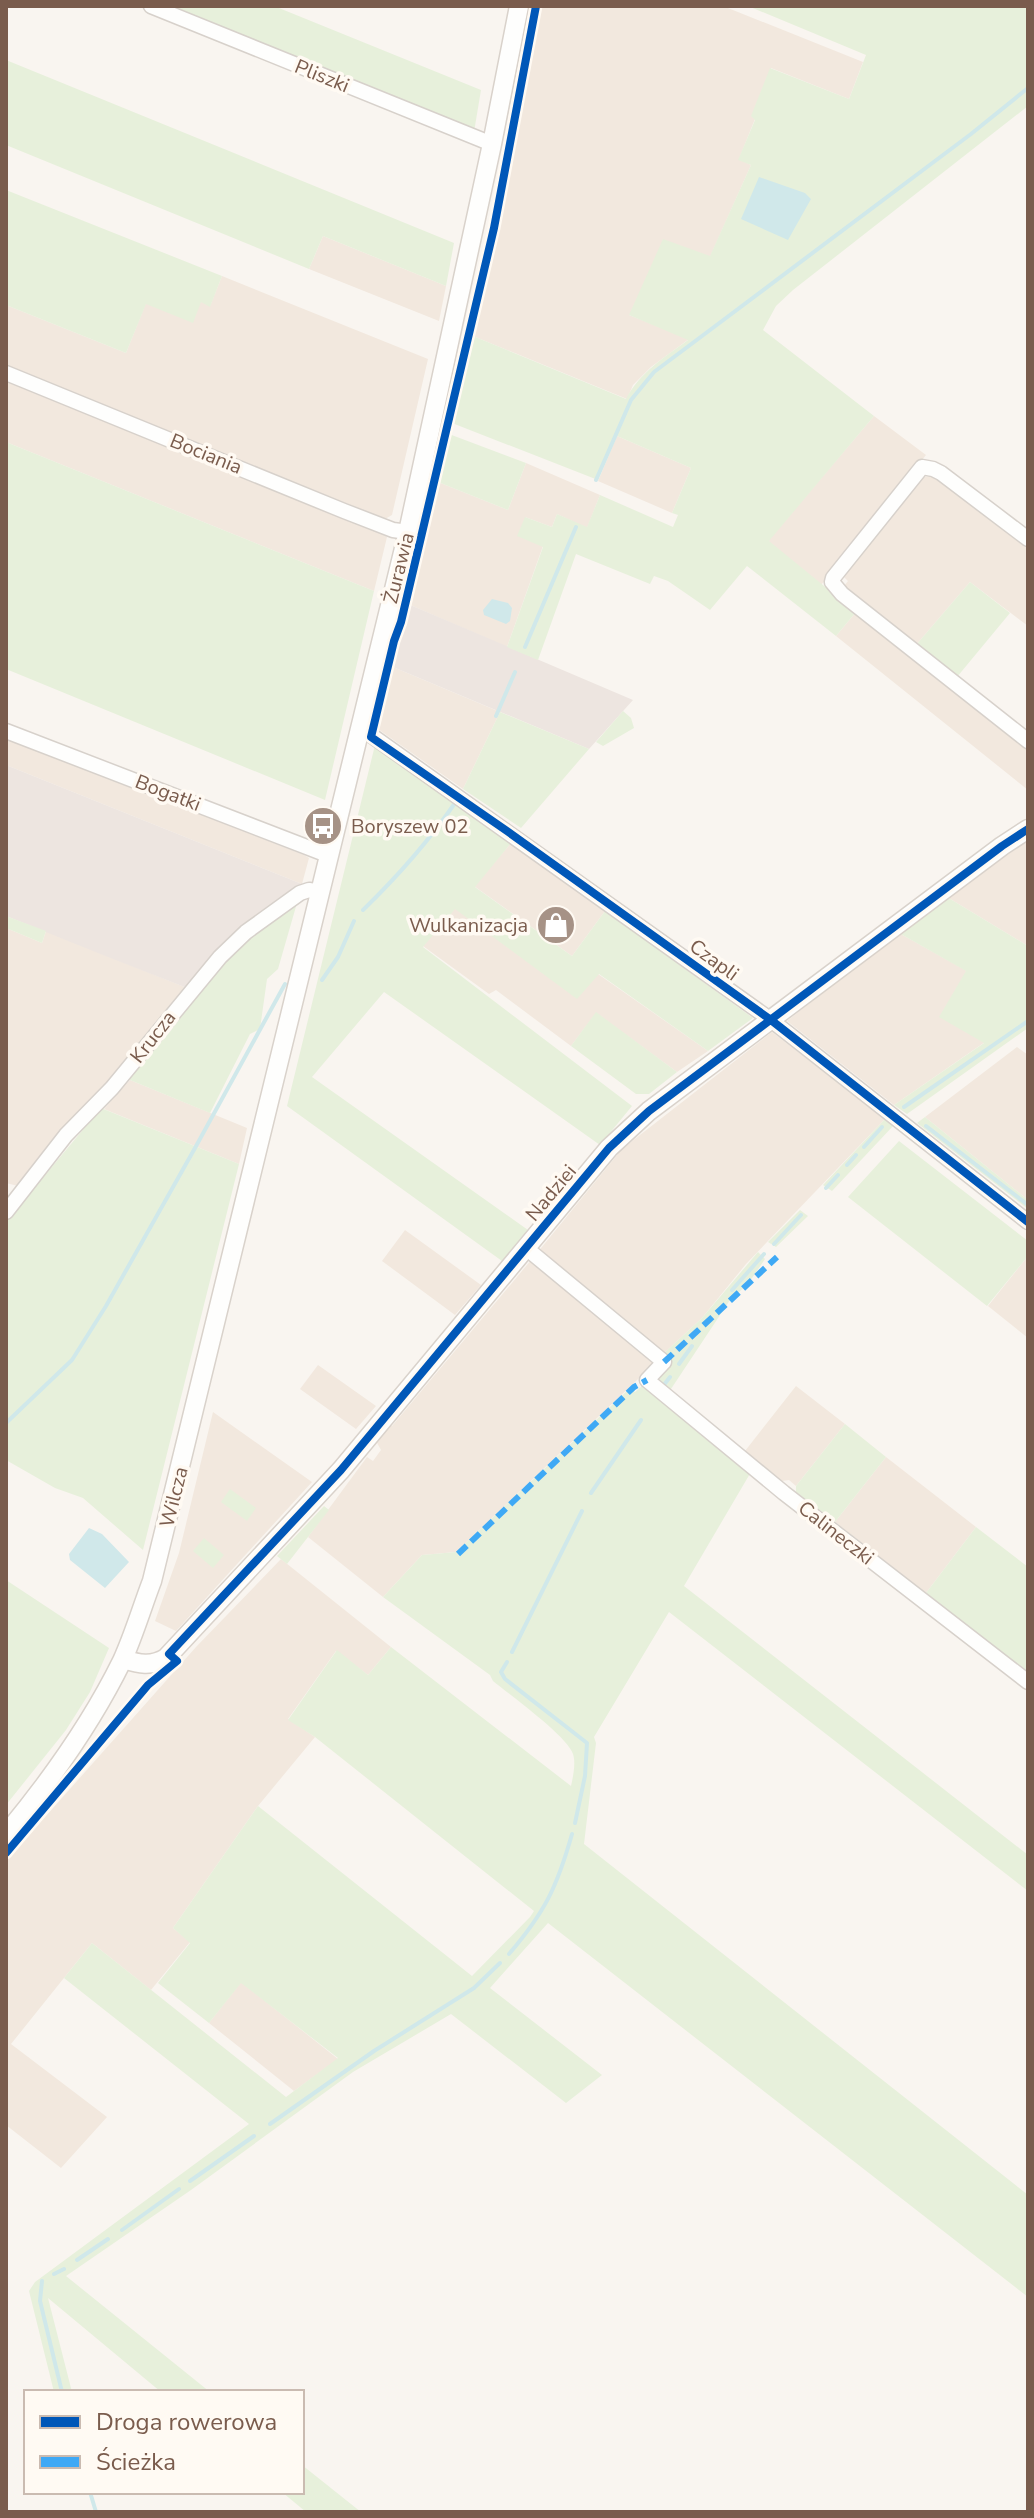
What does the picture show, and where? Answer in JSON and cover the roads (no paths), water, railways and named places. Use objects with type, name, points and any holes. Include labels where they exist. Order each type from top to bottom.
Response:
[{"type":"main road","name":"Żurawia","points":[[264,1126],[330,856],[366,732],[519,6]]},
{"type":"main road","name":"Nadziei","points":[[123,1659],[150,1664],[169,1654],[341,1470],[609,1148],[649,1111],[1028,829]]},
{"type":"main road","name":"Wilcza","points":[[6,1834],[36,1798],[94,1714],[123,1659],[152,1581],[264,1126]]},
{"type":"street","name":"Pliszki","points":[[151,6],[492,144]]},
{"type":"street","name":"Bociania","points":[[6,373],[356,516],[393,530],[408,532]]},
{"type":"street","points":[[1028,539],[941,473],[922,467],[832,582],[842,594],[1028,741]]},
{"type":"street","name":"Bogatki","points":[[6,731],[330,856]]},
{"type":"street","name":"Czapli","points":[[366,732],[771,1020],[1028,1222]]},
{"type":"street","name":"Krucza","points":[[6,1212],[66,1135],[119,1080],[220,957],[246,932],[300,893],[309,890],[321,892]]},
{"type":"street","name":"Calineczki","points":[[526,1248],[664,1362],[647,1380],[784,1493],[1028,1682]]},
{"type":"water","points":[[759,177],[805,193],[811,199],[788,240],[741,219]]},
{"type":"water","points":[[492,599],[508,603],[512,608],[510,621],[506,624],[484,615],[483,610]]},
{"type":"water","points":[[89,1528],[102,1534],[129,1562],[105,1588],[70,1560],[69,1554]]},
{"type":"waterway","points":[[596,480],[631,400],[654,372],[1028,88]]},
{"type":"waterway","points":[[525,647],[576,527]]},
{"type":"waterway","points":[[496,716],[515,672]]},
{"type":"waterway","points":[[363,910],[412,859],[455,803]]},
{"type":"waterway","points":[[322,980],[338,957],[354,921]]},
{"type":"waterway","points":[[6,1423],[72,1360],[106,1306],[285,984]]},
{"type":"waterway","points":[[904,1107],[1028,1021]]},
{"type":"waterway","points":[[926,1126],[1028,1205]]},
{"type":"waterway","points":[[864,1147],[882,1127]]},
{"type":"waterway","points":[[847,1165],[856,1155]]},
{"type":"waterway","points":[[826,1188],[838,1175]]},
{"type":"waterway","points":[[774,1244],[801,1215]]},
{"type":"waterway","points":[[732,1290],[764,1254]]},
{"type":"waterway","points":[[679,1364],[692,1346]]},
{"type":"waterway","points":[[663,1386],[670,1377]]},
{"type":"waterway","points":[[591,1493],[641,1420]]},
{"type":"waterway","points":[[512,1652],[582,1511]]},
{"type":"waterway","points":[[507,1662],[501,1672],[505,1679],[587,1743],[585,1776],[575,1823]]},
{"type":"waterway","points":[[509,1954],[548,1898],[572,1834]]},
{"type":"waterway","points":[[270,2124],[374,2051],[474,1988],[500,1963]]},
{"type":"waterway","points":[[190,2181],[254,2136]]},
{"type":"waterway","points":[[122,2230],[179,2189]]},
{"type":"waterway","points":[[77,2260],[108,2239]]},
{"type":"waterway","points":[[54,2274],[64,2269]]},
{"type":"waterway","points":[[42,2281],[40,2301],[62,2390]]},
{"type":"waterway","points":[[91,2494],[96,2512]]},
{"type":"place","name":"Boryszew 02","points":[[323,826]]},
{"type":"place","name":"Wulkanizacja","points":[[556,925]]}]
